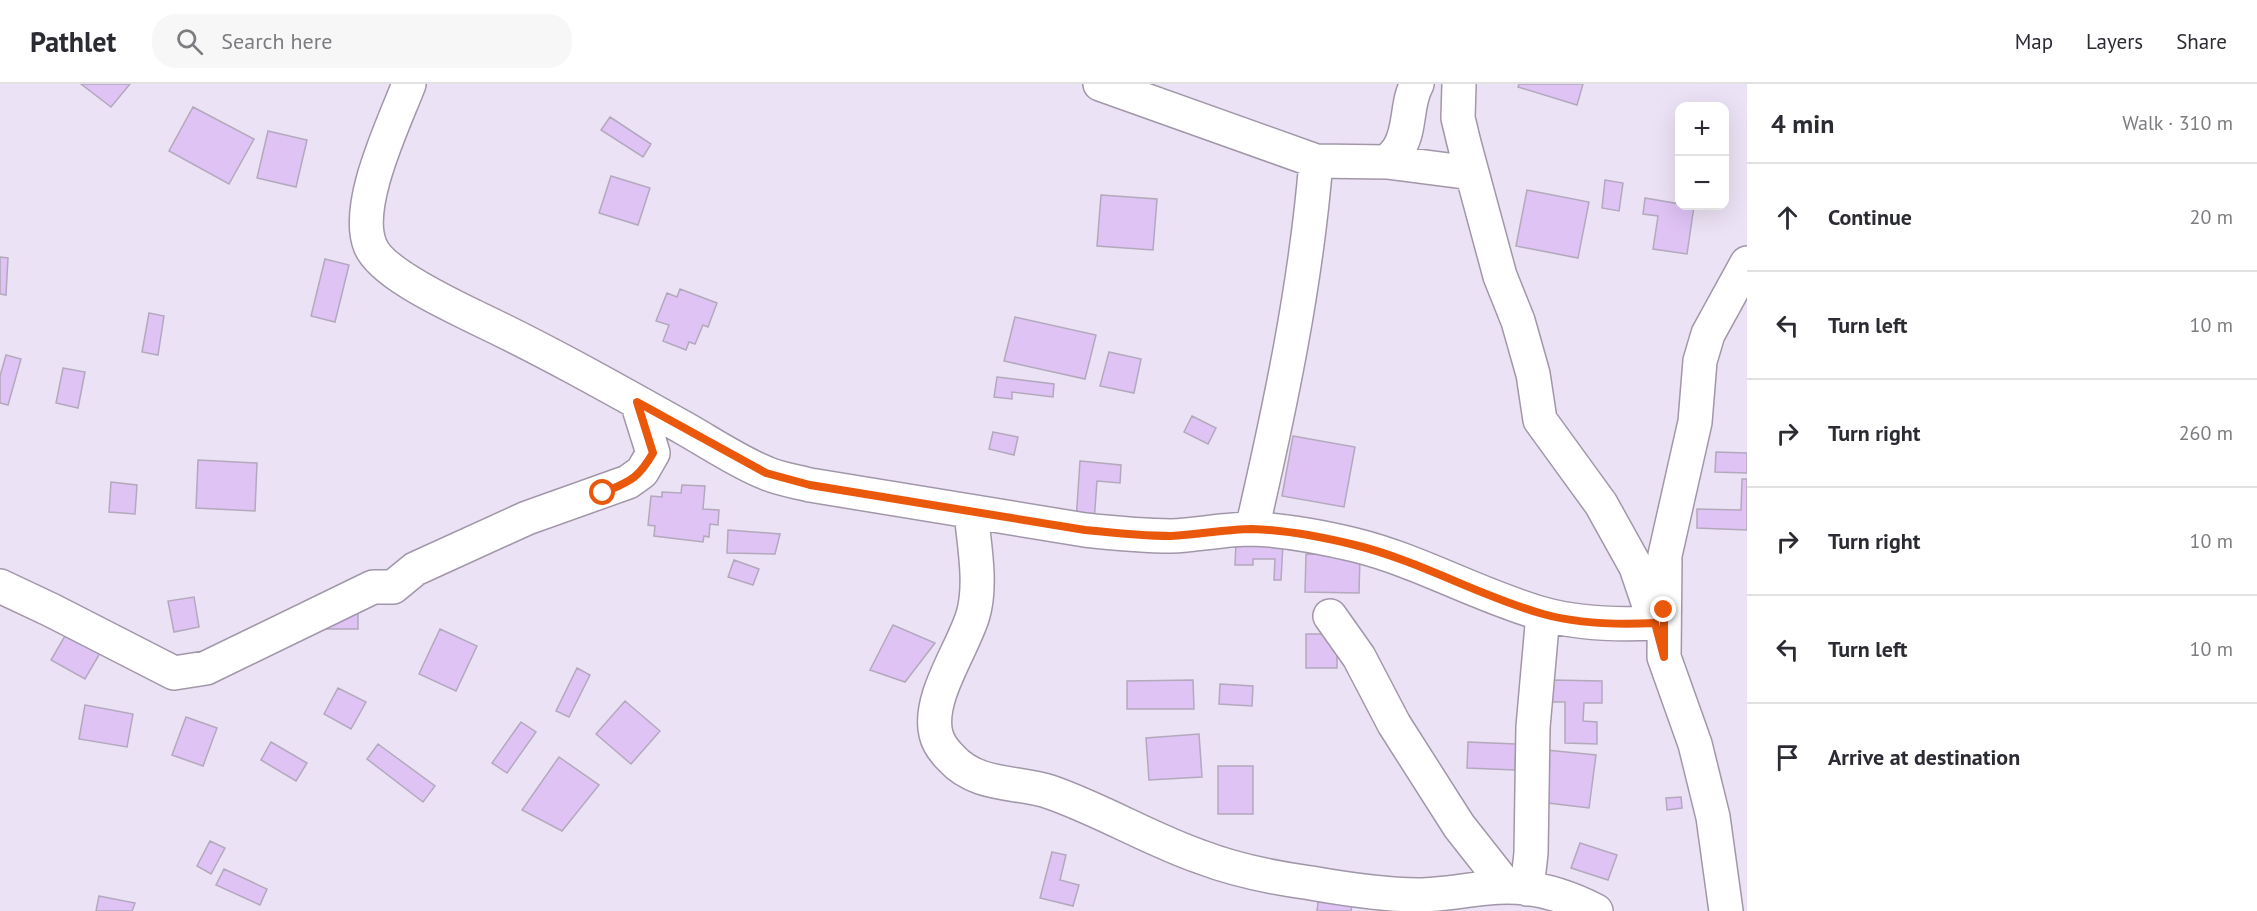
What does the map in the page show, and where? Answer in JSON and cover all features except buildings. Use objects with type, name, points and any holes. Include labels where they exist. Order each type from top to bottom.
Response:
[{"type":"street","points":[[409,84],[373,180],[368,202],[369,245],[378,259],[395,273],[449,304],[528,341],[766,473],[810,485],[1085,530],[1129,535],[1171,536],[1252,529],[1303,534],[1382,553],[1543,614],[1588,623],[1612,625],[1655,623]]},
{"type":"street","points":[[1100,84],[1316,161],[1387,162],[1472,173]]},
{"type":"street","points":[[1387,162],[1398,151],[1403,141],[1411,99],[1417,84]]},
{"type":"street","points":[[1459,84],[1458,118],[1500,276],[1518,321],[1533,374],[1540,420],[1601,504],[1636,567],[1664,657],[1695,744],[1710,807],[1726,911]]},
{"type":"street","points":[[1252,529],[1299,302],[1316,161]]},
{"type":"street","points":[[1664,657],[1665,555],[1695,422],[1700,361],[1707,334],[1747,263]]},
{"type":"street","points":[[0,586],[174,673],[206,668],[373,587],[393,587],[415,569],[527,518],[628,482],[642,472],[653,453],[637,402]]},
{"type":"street","points":[[971,512],[977,570],[973,613],[941,690],[935,715],[936,734],[943,750],[960,768],[996,782],[1038,788],[1063,796],[1202,858],[1309,883],[1419,895],[1517,888],[1577,901],[1596,911]]},
{"type":"street","points":[[1517,888],[1531,853],[1533,727],[1543,614]]},
{"type":"street","points":[[1330,616],[1359,657],[1394,724],[1459,826],[1517,888]]},
{"type":"route","points":[[603,493],[628,482],[642,472],[653,453],[637,402],[766,473],[810,485],[1085,530],[1129,535],[1171,536],[1252,529],[1303,534],[1391,555],[1543,614],[1588,623],[1612,625],[1655,623],[1664,657],[1664,610]]}]
